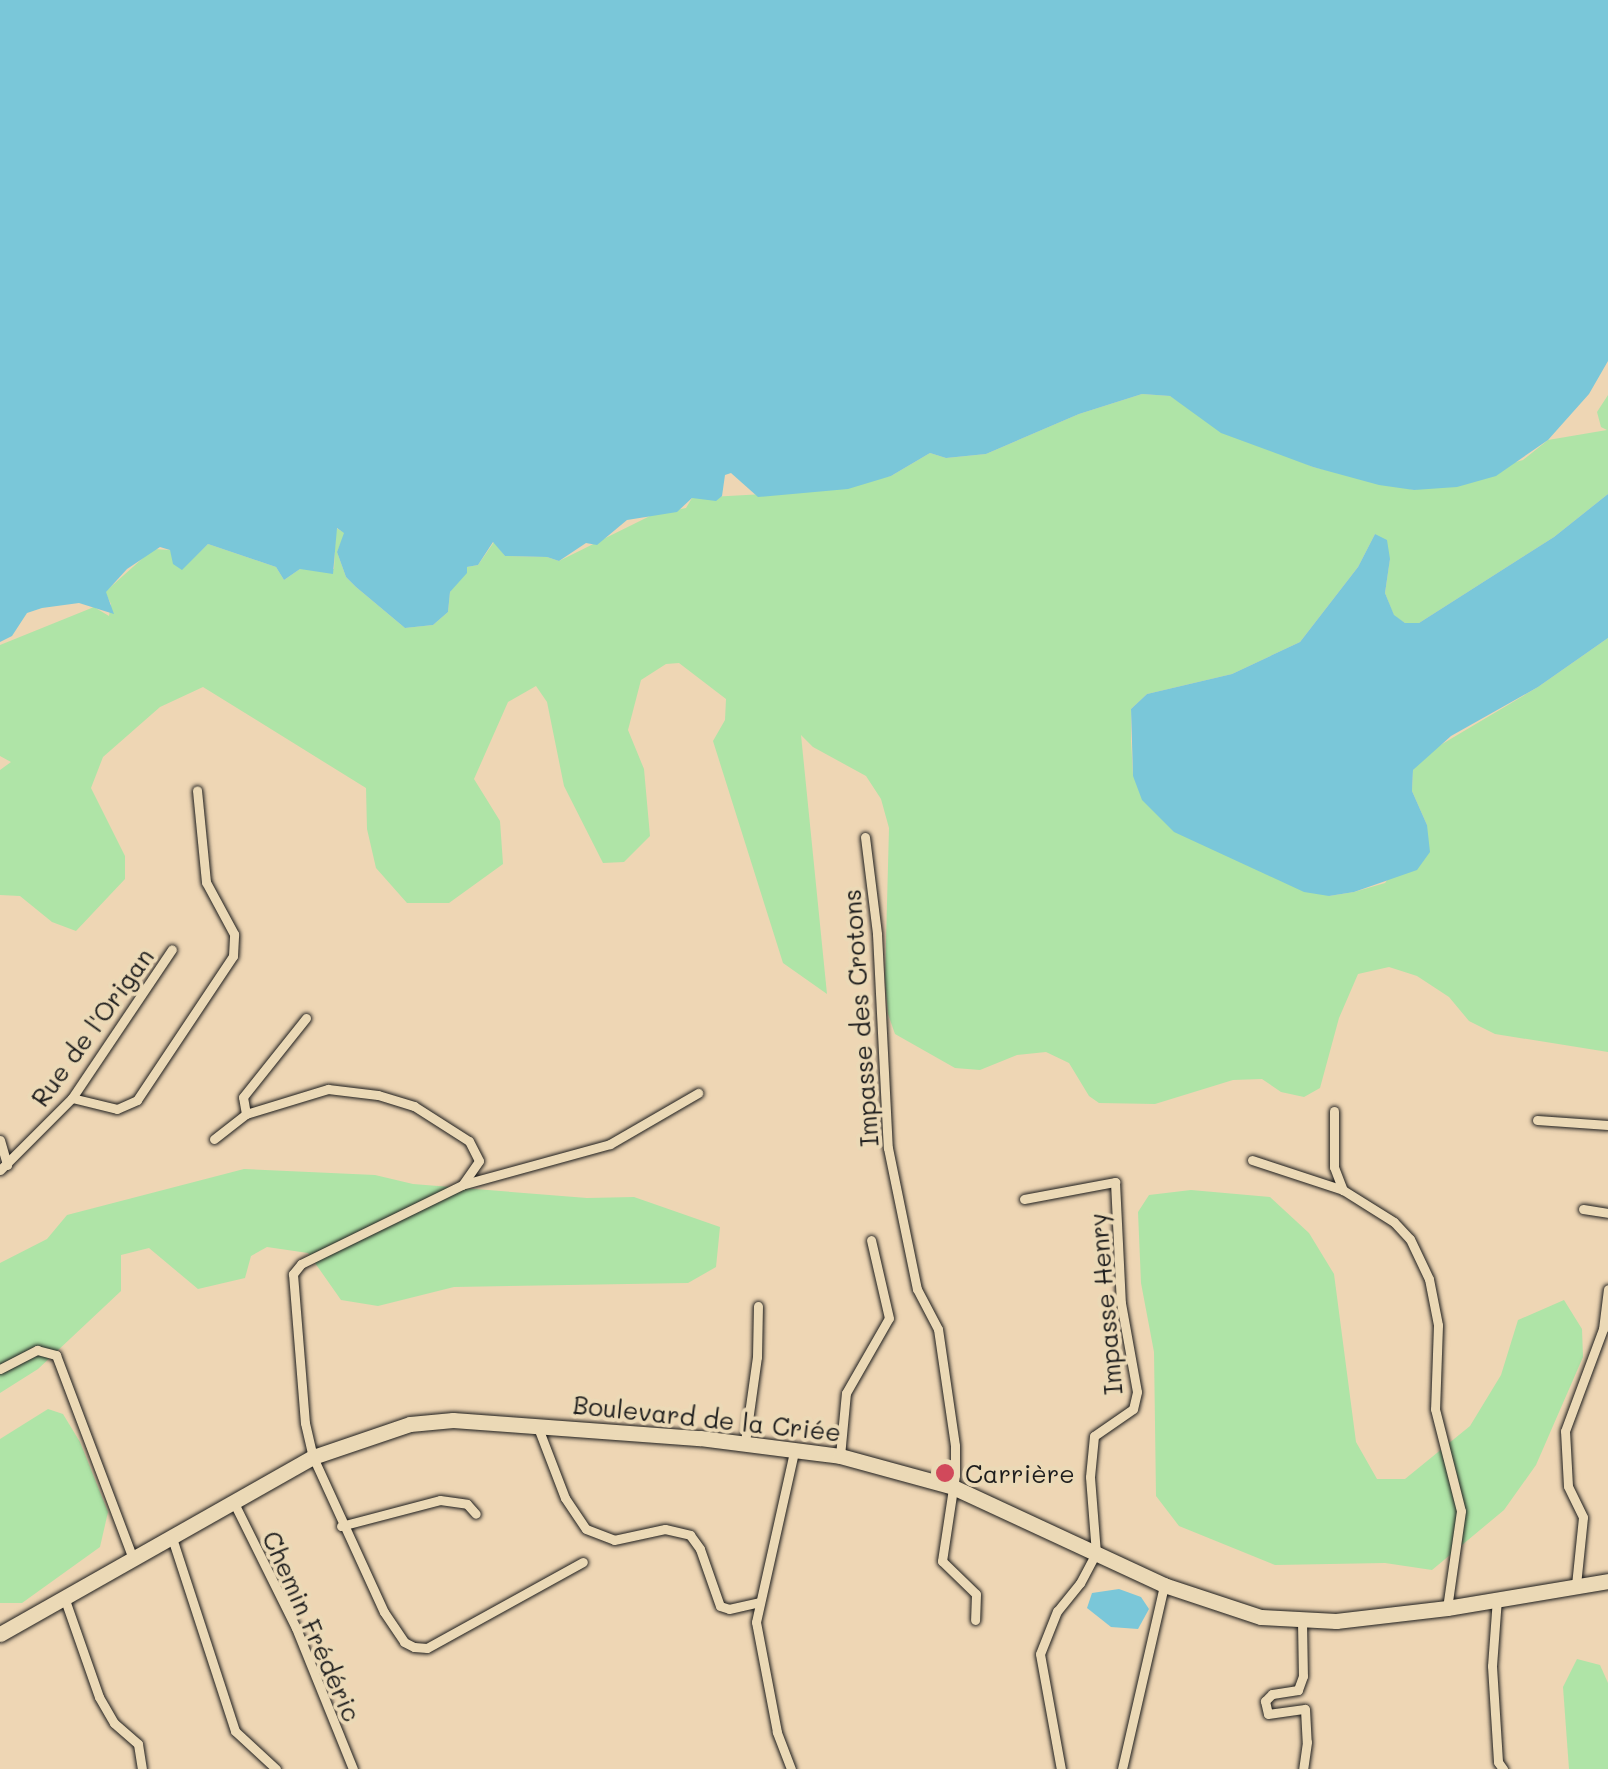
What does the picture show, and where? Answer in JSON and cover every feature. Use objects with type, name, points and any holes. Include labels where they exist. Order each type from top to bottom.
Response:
[{"type":"main road","name":"Boulevard de la Criée","points":[[0,1634],[313,1457],[410,1424],[452,1420],[746,1442],[840,1456],[953,1487],[1164,1585],[1261,1617],[1302,1621],[1447,1608],[1608,1582]]},
{"type":"street","points":[[72,1098],[118,1109],[137,1100],[232,956],[234,934],[206,882],[197,790]]},
{"type":"street","name":"Impasse des Crotons","points":[[865,837],[877,934],[888,1148],[917,1289],[938,1329],[955,1446],[942,1560],[976,1594],[975,1620]]},
{"type":"street","name":"Rue de l'Origan","points":[[4,1168],[72,1098],[172,950]]},
{"type":"street","points":[[246,1114],[243,1097],[306,1018]]},
{"type":"street","points":[[214,1139],[246,1114],[328,1089],[378,1095],[414,1106],[470,1141],[478,1161],[462,1185]]},
{"type":"street","points":[[583,1562],[426,1648],[414,1648],[384,1612],[341,1526],[313,1457],[305,1423],[293,1274],[300,1264],[462,1185],[610,1144],[698,1093]]},
{"type":"street","points":[[1334,1111],[1334,1167],[1343,1190]]},
{"type":"street","points":[[1537,1120],[1608,1124]]},
{"type":"street","points":[[0,1140],[4,1168]]},
{"type":"street","points":[[1252,1160],[1343,1190],[1394,1222],[1410,1239],[1428,1279],[1438,1326],[1435,1409],[1461,1511],[1447,1608]]},
{"type":"street","name":"Impasse Henry","points":[[1024,1200],[1114,1182],[1121,1302],[1137,1392],[1133,1409],[1094,1436],[1090,1477],[1096,1553]]},
{"type":"street","points":[[1583,1209],[1608,1213]]},
{"type":"street","points":[[840,1456],[846,1393],[889,1318],[871,1240]]},
{"type":"street","points":[[1576,1585],[1583,1517],[1568,1486],[1565,1432],[1605,1331],[1608,1289]]},
{"type":"street","points":[[746,1442],[757,1356],[758,1306]]},
{"type":"street","points":[[0,1370],[37,1350],[56,1355],[134,1558]]},
{"type":"street","points":[[537,1425],[565,1498],[586,1528],[614,1540],[665,1529],[690,1535],[700,1548],[720,1606],[729,1609],[759,1602]]},
{"type":"street","points":[[792,1769],[781,1746],[759,1648],[759,1602],[795,1448]]},
{"type":"street","points":[[341,1526],[440,1500],[468,1504],[476,1514]]},
{"type":"street","name":"Chemin Frédéric","points":[[233,1501],[296,1628],[353,1769]]},
{"type":"street","points":[[171,1535],[236,1730],[276,1769]]},
{"type":"street","points":[[1061,1769],[1040,1654],[1057,1611],[1080,1584],[1096,1553]]},
{"type":"street","points":[[1122,1769],[1164,1585]]},
{"type":"street","points":[[64,1597],[99,1697],[114,1722],[138,1744],[142,1769]]},
{"type":"street","points":[[1497,1598],[1492,1666],[1498,1762],[1503,1769]]},
{"type":"street","points":[[1302,1621],[1303,1676],[1298,1690],[1272,1694],[1265,1701],[1268,1714],[1304,1709],[1307,1742],[1303,1769]]},
{"type":"green space","points":[[1142,394],[1170,396],[1195,412],[1313,467],[1414,490],[1523,460],[1548,440],[1607,430],[1601,427],[1597,412],[1608,395],[1608,494],[1554,537],[1419,623],[1405,623],[1394,616],[1385,593],[1390,559],[1375,534],[1358,567],[1300,642],[1232,674],[1147,694],[1131,709],[1131,739],[1133,776],[1329,896],[1354,892],[1385,883],[1427,825],[1412,791],[1413,770],[1427,753],[1538,687],[1608,638],[1608,1052],[1495,1034],[1469,1021],[1449,997],[1417,976],[1389,967],[1358,974],[1339,1018],[1320,1088],[1304,1097],[1281,1092],[1262,1079],[1233,1080],[1155,1104],[1099,1103],[1089,1096],[1069,1063],[1046,1052],[1017,1055],[980,1070],[955,1068],[895,1034],[888,1014],[885,979],[889,828],[881,799],[866,776],[813,747],[801,735],[827,994],[783,963],[713,741],[725,720],[726,699],[679,663],[666,664],[641,680],[628,730],[644,769],[650,836],[624,862],[603,863],[564,786],[547,702],[536,686],[508,702],[474,779],[500,821],[503,864],[449,903],[407,903],[376,868],[367,829],[366,788],[203,687],[160,707],[103,757],[91,788],[125,856],[125,879],[76,931],[52,922],[20,896],[0,895],[0,770],[11,762],[0,756],[0,645],[94,607],[109,616],[111,604],[105,592],[153,549],[170,550],[182,569],[208,544],[276,567],[284,580],[300,569],[334,569],[336,528],[345,533],[337,552],[346,577],[356,587],[405,628],[433,625],[448,612],[450,592],[467,567],[478,565],[494,542],[505,556],[559,561],[652,515],[686,508],[692,498],[800,492],[891,476],[930,453],[946,458],[986,454],[1079,414]]},
{"type":"green space","points":[[244,1169],[375,1175],[413,1184],[587,1198],[634,1197],[720,1227],[716,1267],[688,1283],[454,1287],[378,1306],[341,1300],[308,1253],[267,1247],[251,1256],[245,1278],[198,1289],[149,1248],[121,1255],[121,1291],[38,1369],[0,1393],[0,1263],[47,1239],[67,1215]]},
{"type":"green space","points":[[1191,1190],[1270,1197],[1309,1233],[1334,1274],[1356,1442],[1377,1479],[1405,1479],[1470,1426],[1501,1375],[1518,1320],[1564,1300],[1582,1329],[1583,1357],[1536,1465],[1504,1510],[1432,1570],[1385,1563],[1275,1565],[1179,1526],[1156,1496],[1154,1352],[1141,1283],[1138,1212],[1149,1195]]},
{"type":"green space","points":[[48,1409],[63,1414],[80,1442],[108,1512],[100,1547],[22,1603],[0,1603],[0,1439]]},
{"type":"green space","points":[[1577,1659],[1600,1665],[1608,1683],[1608,1769],[1569,1769],[1563,1687]]},
{"type":"water","points":[[0,0],[1608,0],[1608,361],[1589,394],[1548,440],[1496,476],[1457,487],[1414,490],[1313,467],[1221,433],[1170,396],[1142,394],[1079,414],[986,454],[946,458],[930,453],[891,476],[848,489],[758,497],[731,473],[725,475],[722,496],[716,501],[692,498],[677,512],[627,520],[597,545],[586,543],[559,561],[505,556],[493,542],[478,565],[467,567],[467,573],[450,592],[448,612],[433,625],[405,628],[346,577],[337,552],[344,533],[337,528],[333,574],[300,569],[284,580],[276,567],[208,544],[182,570],[173,564],[170,550],[160,547],[127,569],[106,592],[114,614],[79,603],[42,608],[27,613],[12,636],[0,642]]},
{"type":"water","points":[[1608,494],[1608,638],[1538,687],[1451,736],[1413,770],[1412,791],[1427,825],[1430,852],[1417,870],[1354,892],[1329,896],[1304,892],[1174,832],[1142,800],[1133,776],[1131,709],[1147,694],[1232,674],[1300,642],[1358,567],[1375,534],[1387,540],[1390,559],[1385,593],[1394,615],[1405,623],[1419,623],[1554,537]]},
{"type":"water","points":[[1119,1589],[1141,1597],[1149,1609],[1138,1629],[1111,1627],[1087,1608],[1092,1593]]},
{"type":"place","name":"Carrière","points":[[945,1473]]}]
